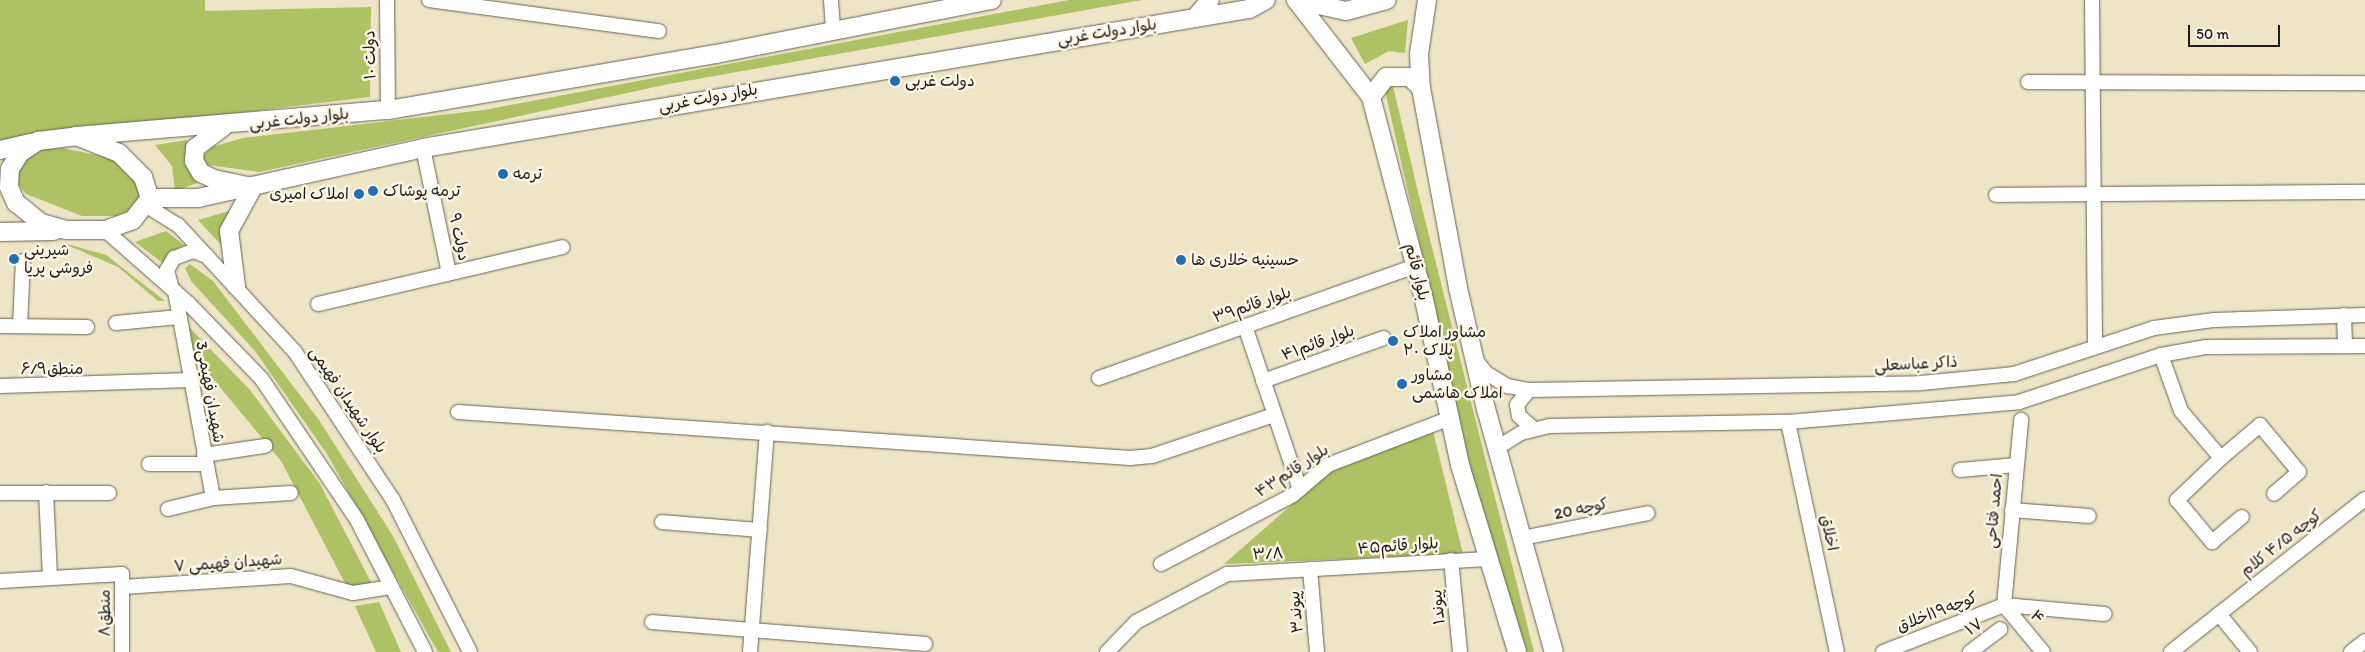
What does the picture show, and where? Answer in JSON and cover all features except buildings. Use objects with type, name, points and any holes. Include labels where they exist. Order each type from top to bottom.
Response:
[{"type":"main road","name":"بلوار دولت غربی","points":[[76,136],[224,127],[388,110],[834,31],[992,0]]},
{"type":"main road","points":[[1195,18],[1210,0]]},
{"type":"main road","name":"بلوار دولت غربی","points":[[148,202],[198,198],[423,148],[1249,9],[1266,0]]},
{"type":"main road","points":[[1296,0],[1346,11],[1387,0]]},
{"type":"main road","name":"بلوار قائم","points":[[1296,0],[1371,97],[1416,266],[1448,419],[1517,652]]},
{"type":"main road","points":[[1427,0],[1419,54],[1420,88],[1474,356],[1496,448],[1551,646]]},
{"type":"main road","points":[[1371,97],[1386,78],[1410,77],[1420,88]]},
{"type":"main road","points":[[224,127],[196,148],[194,161],[200,173],[214,179],[253,187],[229,232],[236,286]]},
{"type":"main road","points":[[0,150],[38,141],[76,136],[104,145],[132,165],[143,177],[148,202],[132,220],[105,230],[0,232]]},
{"type":"main road","points":[[38,141],[20,153],[10,169],[9,187],[16,202],[31,215],[66,230]]},
{"type":"street","name":"۱۰ دولت","points":[[387,0],[388,110]]},
{"type":"street","points":[[429,0],[659,31]]},
{"type":"street","points":[[831,0],[834,31]]},
{"type":"street","points":[[2092,0],[2095,346]]},
{"type":"street","points":[[2028,82],[2365,83]]},
{"type":"street","name":"۹ دولت","points":[[423,148],[449,273]]},
{"type":"street","points":[[1996,194],[2365,192]]},
{"type":"street","name":"بلوار شهیدان فهیمی","points":[[148,202],[178,225],[236,286],[295,352],[344,420],[393,500],[470,652]]},
{"type":"street","points":[[105,230],[173,290],[261,378],[357,520],[425,652]]},
{"type":"street","points":[[318,304],[562,247]]},
{"type":"street","name":"3شهیدان فهیمی","points":[[208,256],[193,252],[174,258],[167,270],[179,317],[213,498]]},
{"type":"street","points":[[20,326],[23,261]]},
{"type":"street","name":"بلوار قائم۳۹","points":[[1099,378],[1416,266]]},
{"type":"street","points":[[2344,315],[2344,346]]},
{"type":"street","name":"ذاکر عباسعلی","points":[[1474,356],[1486,373],[1508,386],[1529,390],[1921,383],[2014,374],[2154,328],[2214,320],[2344,315],[2365,316]]},
{"type":"street","points":[[116,323],[179,317]]},
{"type":"street","points":[[0,326],[87,327]]},
{"type":"street","points":[[1245,326],[1300,489]]},
{"type":"street","name":"بلوار قائم۴۱","points":[[1263,381],[1384,338]]},
{"type":"street","points":[[1496,448],[1534,429],[1788,422],[2019,402],[2161,355],[2206,347],[2365,346]]},
{"type":"street","points":[[2161,355],[2180,411],[2221,458]]},
{"type":"street","name":"منطق۶/۹","points":[[0,386],[104,386],[191,380]]},
{"type":"street","points":[[1529,390],[1517,405],[1519,416],[1534,429]]},
{"type":"street","points":[[458,412],[1130,458],[1152,456],[1274,415]]},
{"type":"street","name":"بلوار قائم۴۳","points":[[1161,564],[1300,489],[1328,465],[1448,419]]},
{"type":"street","name":"احمد فتاحی","points":[[2004,605],[2021,420]]},
{"type":"street","name":"اخلاق","points":[[1788,422],[1837,652]]},
{"type":"street","points":[[2242,517],[2212,542],[2176,500],[2260,425],[2299,472],[2274,494]]},
{"type":"street","points":[[750,652],[768,432]]},
{"type":"street","points":[[150,464],[205,460],[265,446]]},
{"type":"street","points":[[1960,470],[2016,465]]},
{"type":"street","points":[[46,492],[50,577]]},
{"type":"street","points":[[0,493],[109,493]]},
{"type":"street","points":[[168,509],[213,498],[291,493]]},
{"type":"street","name":"کوچه ۴/۵ کلام","points":[[2171,652],[2365,498]]},
{"type":"street","points":[[2012,510],[2089,516]]},
{"type":"street","name":"کوچه 20","points":[[1522,538],[1648,513]]},
{"type":"street","points":[[662,522],[760,530]]},
{"type":"street","name":"بلوار قائم۴۵","points":[[1310,570],[1489,559]]},
{"type":"street","name":"پیوند۱","points":[[1451,560],[1460,652]]},
{"type":"street","name":"۳/۸","points":[[1107,652],[1136,622],[1227,574],[1310,570]]},
{"type":"street","name":"پیوند۳","points":[[1310,570],[1317,652]]},
{"type":"street","name":"شهیدان فهیمی ۷","points":[[0,581],[50,577],[122,581],[291,576],[354,593],[392,587]]},
{"type":"street","name":"منطق۸","points":[[122,581],[122,652]]},
{"type":"street","points":[[2004,605],[2105,614]]},
{"type":"street","name":"کوچه۱۹اخلاق","points":[[1883,652],[2004,605]]},
{"type":"street","name":"۴","points":[[2004,605],[2043,652]]},
{"type":"street","points":[[2219,614],[2250,652]]},
{"type":"street","points":[[652,622],[752,628],[925,644]]},
{"type":"street","name":"۱۷","points":[[1970,652],[2000,629]]},
{"type":"street","points":[[2351,652],[2365,641]]},
{"type":"green space","points":[[0,0],[205,0],[205,11],[371,7],[370,97],[0,142]]},
{"type":"green space","points":[[1069,0],[1142,0],[669,84],[259,172],[208,165],[202,157],[212,147],[243,138],[484,110]]},
{"type":"green space","points":[[1408,20],[1405,53],[1389,51],[1365,64],[1351,38]]},
{"type":"green space","points":[[1393,86],[1534,652],[1527,652],[1471,470],[1385,91]]},
{"type":"green space","points":[[187,140],[185,161],[208,179],[175,191],[172,166],[155,145]]},
{"type":"green space","points":[[62,148],[112,158],[134,171],[142,196],[132,210],[116,216],[82,216],[26,194],[19,185],[17,170],[31,150]]},
{"type":"green space","points":[[229,211],[224,226],[223,247],[198,220]]},
{"type":"green space","points":[[166,231],[184,245],[172,252],[164,264],[135,242]]},
{"type":"green space","points":[[60,242],[106,255],[165,301],[158,301],[118,267]]},
{"type":"green space","points":[[190,264],[213,281],[319,420],[393,536],[451,652],[438,652],[327,454],[255,351],[191,281],[185,268]]},
{"type":"green space","points":[[187,325],[250,390],[320,484],[373,586],[346,585],[281,461],[191,352]]},
{"type":"green space","points":[[1433,431],[1463,554],[1224,564],[1329,472]]},
{"type":"green space","points":[[379,602],[401,652],[376,652],[355,606]]},
{"type":"place","name":"دولت غربی","points":[[895,81]]},
{"type":"place","name":"ترمه","points":[[503,174]]},
{"type":"place","name":"ترمه پوشاک","points":[[373,191]]},
{"type":"place","name":"املاک امیری","points":[[359,194]]},
{"type":"place","name":"شیرینی فروشی پریا","points":[[14,259]]},
{"type":"place","name":"حسینیه خلاری ها","points":[[1181,260]]},
{"type":"place","name":"مشاور املاک پلاک ۲۰","points":[[1393,341]]},
{"type":"place","name":"مشاور املاک هاشمی","points":[[1402,384]]}]
